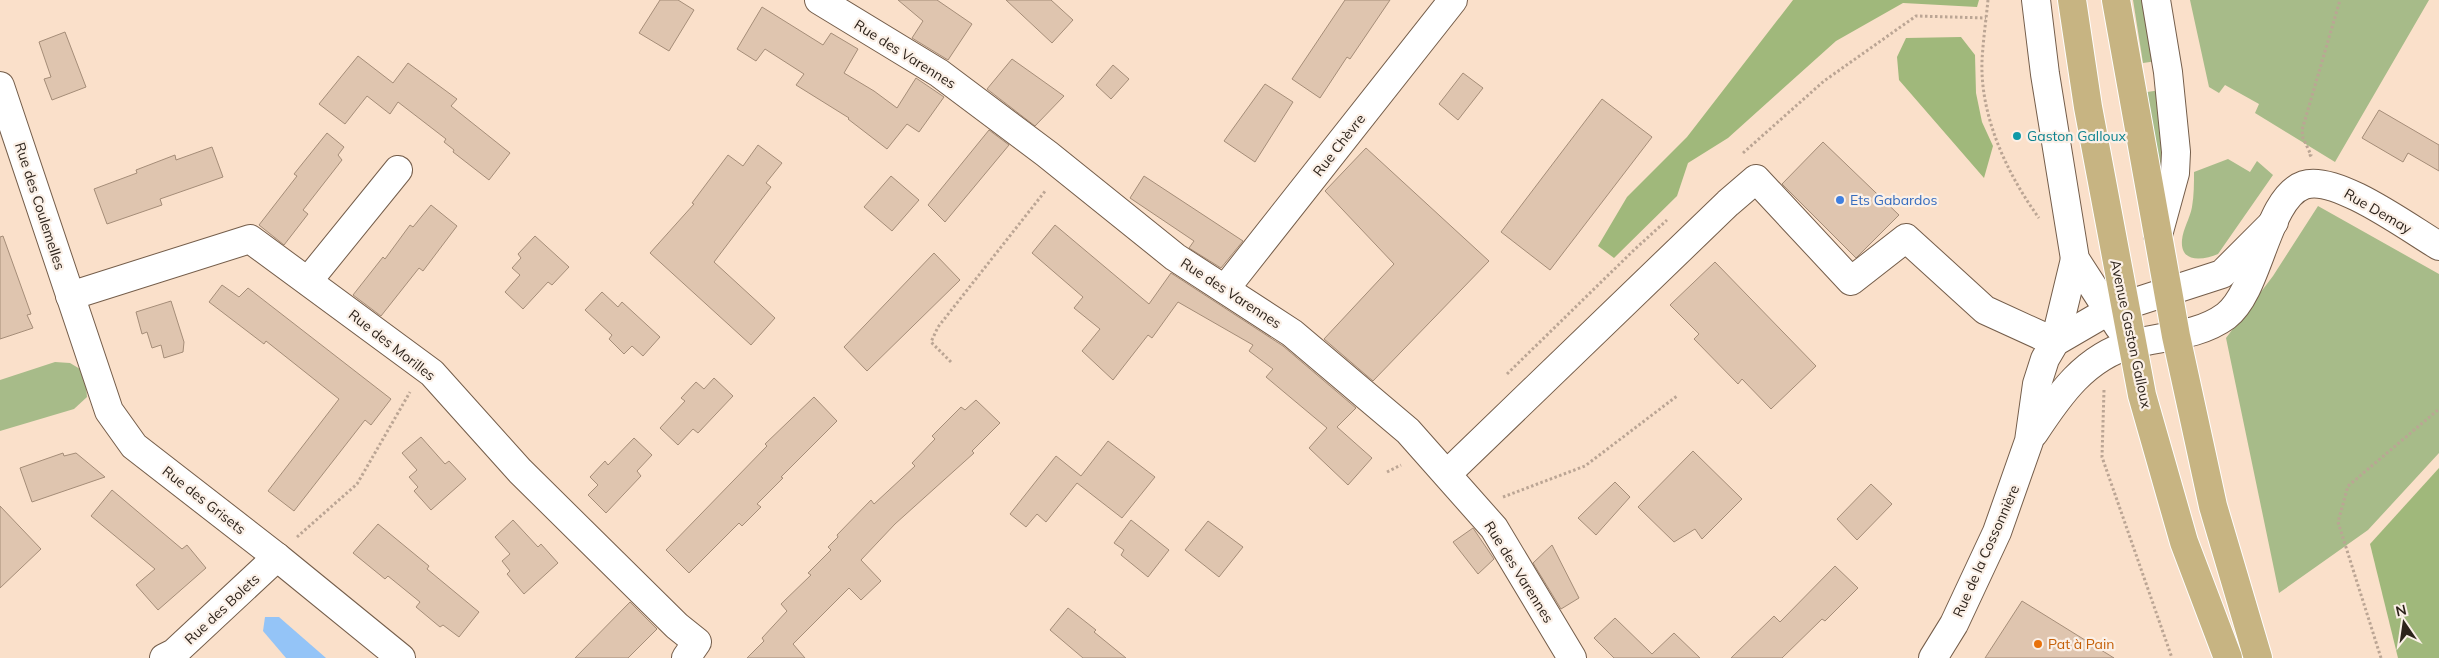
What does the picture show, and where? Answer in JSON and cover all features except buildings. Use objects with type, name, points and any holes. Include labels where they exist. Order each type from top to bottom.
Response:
[{"type":"main road","name":"Avenue Gaston Galloux","points":[[2072,0],[2116,309],[2131,345],[2142,395],[2184,542],[2228,658]]},
{"type":"main road","points":[[2116,0],[2176,336],[2213,506],[2258,658]]},
{"type":"street","name":"Rue des Varennes","points":[[819,0],[938,73],[1064,168],[1175,257],[1292,333],[1408,431],[1494,528],[1572,658]]},
{"type":"street","name":"Rue Chèvre","points":[[1225,290],[1453,0]]},
{"type":"street","points":[[1447,474],[1728,203],[1756,179],[1851,281],[1906,238],[1985,310],[2055,342],[2116,309],[2075,259],[2045,74],[2036,0]]},
{"type":"street","points":[[2156,0],[2168,72],[2176,152],[2175,173],[2158,234]]},
{"type":"street","name":"Rue des Coulemelles","points":[[0,86],[70,296]]},
{"type":"street","points":[[308,282],[398,170]]},
{"type":"street","name":"Rue Demay","points":[[2131,345],[2198,330],[2226,316],[2242,297],[2274,222],[2289,195],[2304,185],[2328,185],[2348,192],[2439,246]]},
{"type":"street","name":"Rue Demay","points":[[2116,309],[2222,274],[2274,222]]},
{"type":"street","name":"Rue des Morilles","points":[[70,296],[250,239],[424,368],[520,471],[677,626],[691,650]]},
{"type":"street","name":"Rue de la Cossonnière","points":[[1944,652],[1954,624],[1997,532],[2029,441],[2037,384],[2045,359],[2055,342],[2075,259]]},
{"type":"street","name":"Rue des Grisets","points":[[70,296],[109,411],[134,446],[284,550],[401,658]]},
{"type":"street","name":"Rue de la Cossonnière","points":[[2029,441],[2063,390],[2086,368],[2106,355],[2131,345]]},
{"type":"street","name":"Rue des Bolets","points":[[164,658],[174,653],[284,550]]},
{"type":"path","points":[[1988,0],[1982,62],[1983,86],[1987,109],[2006,164],[2024,198],[2041,221]]},
{"type":"path","points":[[2311,155],[2303,138],[2302,130],[2340,0]]},
{"type":"path","points":[[951,362],[931,342],[938,327],[1064,168]]},
{"type":"path","points":[[284,550],[357,484],[424,368]]},
{"type":"path","points":[[1477,508],[1585,466],[1677,396]]},
{"type":"path","points":[[2104,397],[2102,457],[2172,658]]},
{"type":"path","points":[[2381,658],[2338,522],[2348,486],[2439,409]]},
{"type":"green space","points":[[1793,0],[1979,0],[1977,7],[1903,3],[1836,41],[1728,138],[1688,163],[1677,196],[1614,258],[1598,246],[1627,197],[1687,137]]},
{"type":"green space","points":[[2133,0],[2147,0],[2157,61],[2143,63]]},
{"type":"green space","points":[[2190,0],[2429,0],[2335,162],[2255,113],[2259,104],[2225,85],[2219,93],[2209,87]]},
{"type":"green space","points":[[1961,37],[1975,55],[1976,93],[1982,122],[1993,146],[1984,178],[1899,80],[1897,57],[1906,38]]},
{"type":"green space","points":[[2161,90],[2165,175],[2159,175],[2147,92]]},
{"type":"green space","points":[[2228,159],[2250,172],[2257,161],[2273,175],[2218,254],[2200,259],[2189,257],[2182,248],[2182,240],[2192,207],[2194,172]]},
{"type":"green space","points":[[2318,206],[2439,274],[2439,453],[2368,530],[2279,593],[2226,338],[2273,276]]},
{"type":"green space","points":[[55,362],[70,363],[85,372],[87,397],[74,409],[0,431],[0,380]]},
{"type":"green space","points":[[2439,468],[2439,658],[2398,658],[2370,544]]},
{"type":"water","points":[[265,617],[279,617],[326,658],[286,658],[263,631]]},
{"type":"place","name":"Gaston Galloux","points":[[2017,136]]},
{"type":"place","name":"Ets Gabardos","points":[[1840,200]]},
{"type":"place","name":"Pat à Pain","points":[[2038,644]]}]
